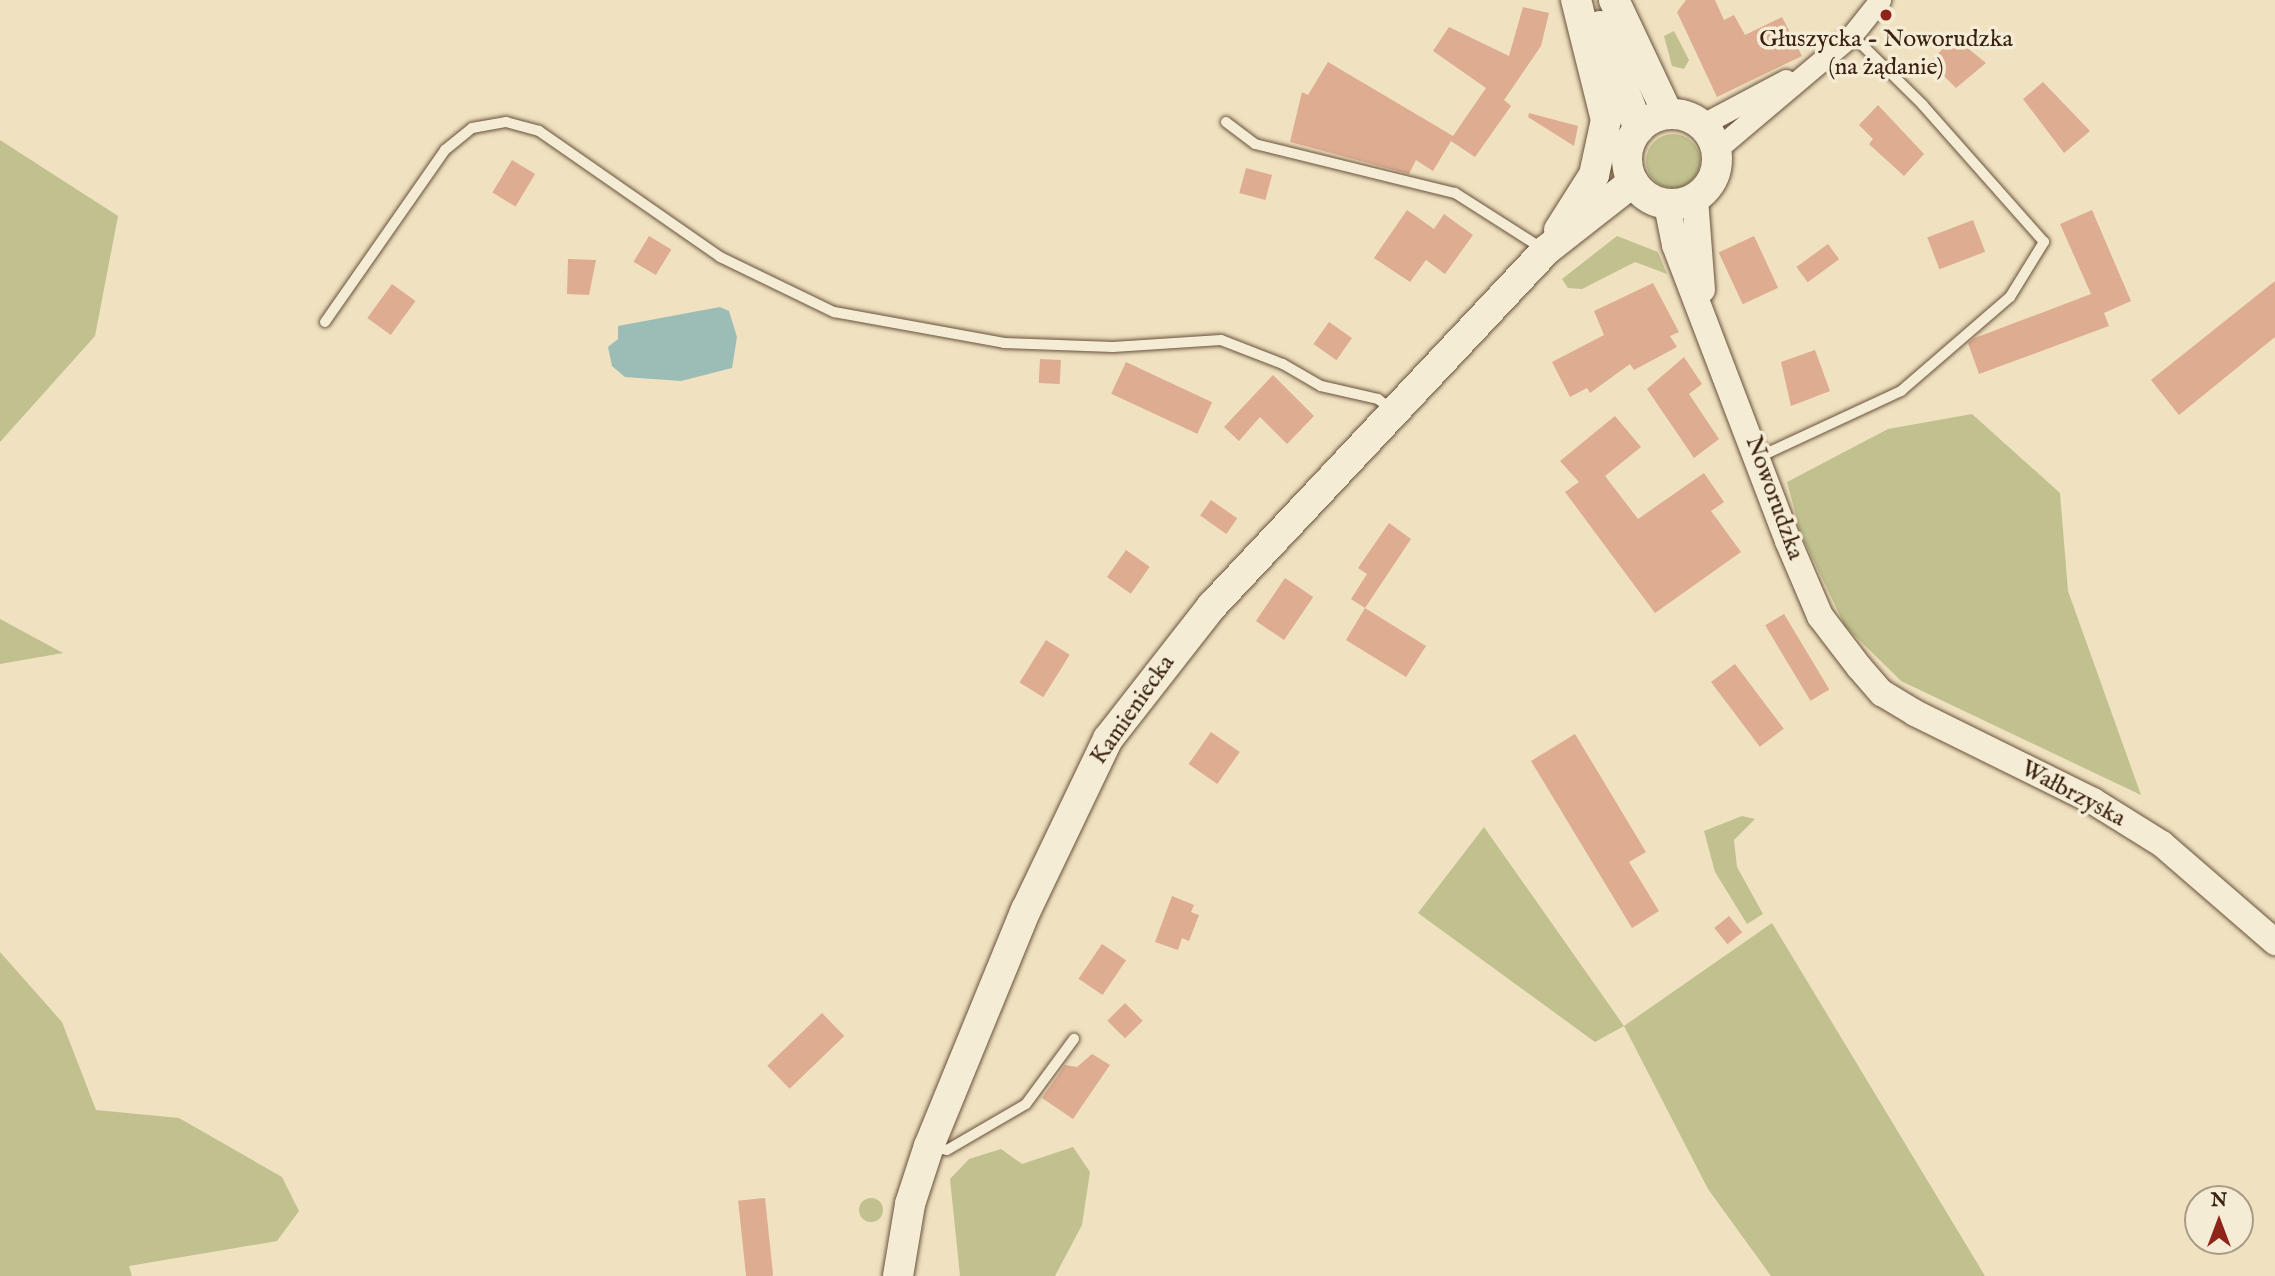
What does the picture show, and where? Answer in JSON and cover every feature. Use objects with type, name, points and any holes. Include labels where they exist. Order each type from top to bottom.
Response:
[{"type":"main road","points":[[1545,251],[1594,175],[1606,120],[1576,0]]},
{"type":"main road","points":[[1588,0],[1639,129]]},
{"type":"main road","points":[[1614,0],[1668,114],[1709,137],[1714,178],[1661,196],[1627,154],[1639,129],[1668,114]]},
{"type":"main road","name":"Kamieniecka","points":[[898,1276],[910,1204],[929,1146],[1026,910],[1108,739],[1212,606],[1397,413],[1545,251],[1592,235],[1661,196]]},
{"type":"street","points":[[1709,137],[1807,70],[1852,35],[1880,0]]},
{"type":"street","points":[[1709,137],[1807,70]]},
{"type":"street","name":"Noworudzka","points":[[1661,196],[1705,319],[1820,616],[1858,667]]},
{"type":"street","name":"Wałbrzyska","points":[[1858,667],[1882,693],[1915,713],[2093,801],[2162,844],[2275,942]]},
{"type":"lane","points":[[1759,457],[1901,391],[2010,297],[2044,242],[1941,124],[1852,35]]},
{"type":"lane","points":[[325,322],[445,150],[472,128],[506,122],[539,131],[720,257],[834,312],[1004,343],[1113,346],[1221,340],[1283,364],[1321,386],[1378,399],[1397,413]]},
{"type":"lane","points":[[1226,122],[1255,144],[1455,192],[1545,251]]},
{"type":"lane","points":[[929,1146],[947,1150],[1027,1104],[1074,1039]]},
{"type":"green space","points":[[1674,31],[1689,60],[1684,69],[1672,66],[1664,36]]},
{"type":"green space","points":[[1673,134],[1692,142],[1700,161],[1692,180],[1673,188],[1654,180],[1646,161],[1654,142]]},
{"type":"green space","points":[[0,140],[118,216],[95,336],[0,442]]},
{"type":"green space","points":[[1617,236],[1658,252],[1667,274],[1635,262],[1582,289],[1568,288],[1562,279]]},
{"type":"green space","points":[[1972,414],[2060,493],[2068,591],[2141,795],[1901,681],[1845,626],[1801,534],[1787,482],[1888,429]]},
{"type":"green space","points":[[0,619],[63,653],[0,664]]},
{"type":"green space","points":[[1742,816],[1755,819],[1734,840],[1737,867],[1763,914],[1747,924],[1715,872],[1704,831]]},
{"type":"green space","points":[[1484,827],[1624,1026],[1595,1042],[1418,913]]},
{"type":"green space","points":[[1772,923],[1985,1276],[1771,1276],[1708,1189],[1624,1026]]},
{"type":"green space","points":[[0,952],[62,1022],[96,1110],[179,1118],[282,1177],[299,1211],[277,1241],[129,1266],[132,1276],[0,1276]]},
{"type":"green space","points":[[1073,1147],[1090,1172],[1082,1225],[1055,1276],[960,1276],[950,1179],[969,1159],[1001,1149],[1022,1164]]},
{"type":"green space","points":[[871,1198],[882,1205],[883,1210],[876,1221],[871,1222],[860,1215],[859,1210],[866,1199]]},
{"type":"water","points":[[720,307],[729,311],[737,337],[732,368],[681,381],[625,377],[612,366],[608,347],[618,339],[618,326]]},
{"type":"building","points":[[1686,0],[1715,0],[1724,20],[1734,15],[1745,35],[1782,17],[1802,56],[1717,97],[1677,12]]},
{"type":"building","points":[[1523,7],[1549,13],[1541,46],[1504,100],[1511,106],[1475,157],[1451,141],[1433,171],[1416,160],[1409,174],[1290,142],[1302,92],[1308,95],[1328,62],[1453,136],[1486,88],[1433,51],[1449,27],[1509,56]]},
{"type":"building","points":[[1954,37],[1986,63],[1956,88],[1930,62]]},
{"type":"building","points":[[2043,82],[2090,131],[2064,153],[2023,99]]},
{"type":"building","points":[[1878,105],[1924,154],[1904,176],[1869,144],[1873,139],[1859,125]]},
{"type":"building","points":[[1529,113],[1578,126],[1574,146],[1528,117]]},
{"type":"building","points":[[512,160],[535,174],[516,206],[492,193]]},
{"type":"building","points":[[1246,168],[1272,175],[1265,200],[1239,193]]},
{"type":"building","points":[[1407,210],[1434,229],[1444,214],[1473,235],[1445,274],[1426,260],[1410,282],[1374,258]]},
{"type":"building","points":[[2092,210],[2131,301],[2104,313],[2109,326],[1979,374],[1968,343],[1975,338],[2091,294],[2060,224]]},
{"type":"building","points":[[1973,220],[1985,252],[1939,269],[1927,238]]},
{"type":"building","points":[[649,236],[671,249],[656,275],[634,262]]},
{"type":"building","points":[[1754,236],[1778,288],[1743,304],[1719,252]]},
{"type":"building","points":[[1828,244],[1839,259],[1808,282],[1796,267]]},
{"type":"building","points":[[568,259],[596,260],[589,295],[567,294]]},
{"type":"building","points":[[2275,281],[2275,337],[2179,415],[2151,380]]},
{"type":"building","points":[[1653,283],[1679,332],[1670,336],[1677,347],[1634,370],[1630,364],[1590,393],[1587,388],[1570,397],[1552,362],[1604,335],[1594,311]]},
{"type":"building","points":[[392,284],[415,301],[391,335],[367,318]]},
{"type":"building","points":[[1329,322],[1352,338],[1336,360],[1314,344]]},
{"type":"building","points":[[1815,350],[1830,391],[1791,406],[1781,362]]},
{"type":"building","points":[[1684,357],[1702,384],[1689,394],[1719,439],[1694,458],[1647,389]]},
{"type":"building","points":[[1040,359],[1061,360],[1060,384],[1039,383]]},
{"type":"building","points":[[1126,362],[1212,402],[1197,434],[1111,394]]},
{"type":"building","points":[[1273,375],[1314,416],[1287,444],[1260,417],[1239,441],[1224,427]]},
{"type":"building","points":[[1615,416],[1641,447],[1605,476],[1638,519],[1704,473],[1724,502],[1711,511],[1741,552],[1655,613],[1565,492],[1579,482],[1560,461]]},
{"type":"building","points":[[1211,500],[1237,518],[1226,534],[1200,516]]},
{"type":"building","points":[[1389,523],[1411,539],[1365,608],[1351,599],[1367,574],[1358,568]]},
{"type":"building","points":[[1126,550],[1150,567],[1131,594],[1107,577]]},
{"type":"building","points":[[1285,578],[1313,597],[1284,640],[1256,621]]},
{"type":"building","points":[[1365,608],[1426,646],[1406,677],[1346,640]]},
{"type":"building","points":[[1784,614],[1829,689],[1810,701],[1765,625]]},
{"type":"building","points":[[1046,640],[1070,655],[1043,697],[1020,682]]},
{"type":"building","points":[[1735,664],[1784,729],[1760,747],[1711,682]]},
{"type":"building","points":[[1211,732],[1240,752],[1217,784],[1189,764]]},
{"type":"building","points":[[1575,734],[1646,852],[1629,862],[1659,911],[1632,928],[1531,761]]},
{"type":"building","points":[[1172,896],[1194,905],[1191,912],[1199,915],[1189,941],[1182,938],[1178,950],[1155,942]]},
{"type":"building","points":[[1729,916],[1742,932],[1727,944],[1714,928]]},
{"type":"building","points":[[1102,944],[1126,960],[1103,995],[1079,979]]},
{"type":"building","points":[[1125,1003],[1143,1021],[1125,1038],[1107,1021]]},
{"type":"building","points":[[822,1013],[844,1036],[790,1089],[767,1066]]},
{"type":"building","points":[[1092,1054],[1110,1065],[1073,1119],[1042,1098],[1065,1065],[1077,1067]]},
{"type":"building","points":[[765,1198],[773,1276],[746,1276],[738,1201]]},
{"type":"place","name":"Głuszycka - Noworudzka (na żądanie)","points":[[1886,15]]}]
